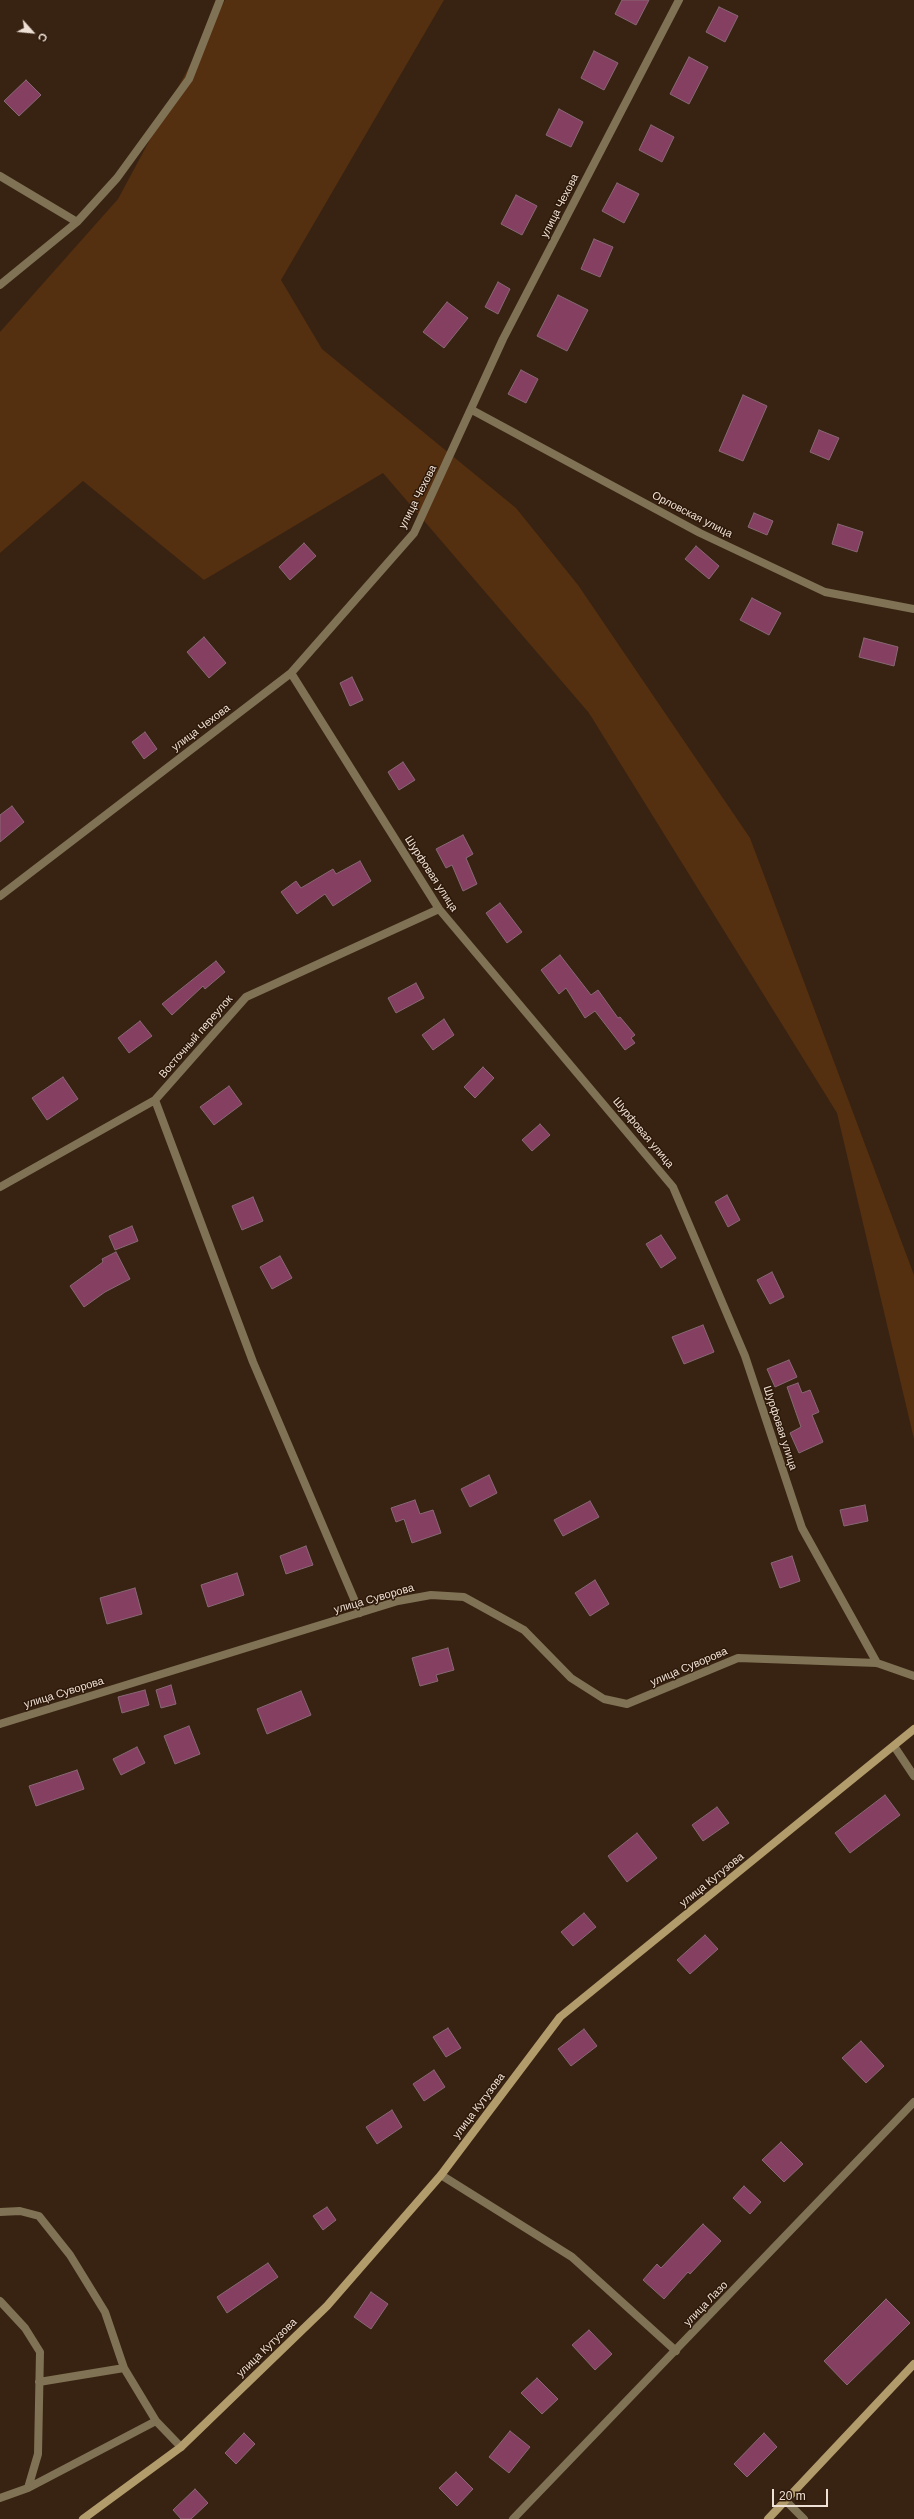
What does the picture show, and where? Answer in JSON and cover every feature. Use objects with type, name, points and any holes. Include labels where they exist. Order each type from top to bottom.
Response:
[{"type":"street","points":[[0,284],[77,222],[117,178],[189,78],[220,0]]},
{"type":"street","name":"улица Чехова","points":[[0,896],[291,673],[414,533],[472,410],[503,339],[679,0]]},
{"type":"street","points":[[0,176],[77,222]]},
{"type":"street","name":"Орловская улица","points":[[472,410],[700,532],[825,592],[914,609]]},
{"type":"street","name":"Шурфовая улица","points":[[291,673],[439,909],[673,1187],[745,1356],[802,1528],[877,1663]]},
{"type":"street","name":"Восточный переулок","points":[[0,1187],[155,1100],[246,997],[439,909]]},
{"type":"street","points":[[155,1100],[253,1362],[360,1613]]},
{"type":"street","name":"улица Суворова","points":[[0,1724],[398,1601],[431,1595],[464,1597],[524,1630],[571,1678],[604,1699],[627,1704],[738,1658],[877,1663],[914,1676]]},
{"type":"street","name":"улица Кутузова","points":[[83,2519],[181,2447],[327,2306],[441,2175],[560,2016],[914,1729]]},
{"type":"street","points":[[894,1746],[914,1776]]},
{"type":"street","name":"улица Лазо","points":[[513,2519],[676,2352],[914,2102]]},
{"type":"street","points":[[441,2175],[572,2257],[676,2352]]},
{"type":"street","points":[[0,2212],[20,2211],[39,2216],[70,2255],[105,2312],[124,2368],[156,2421],[181,2447]]},
{"type":"street","points":[[0,2301],[25,2328],[40,2352],[38,2454],[28,2488]]},
{"type":"street","points":[[768,2519],[914,2364]]},
{"type":"street","points":[[40,2382],[124,2368]]},
{"type":"street","points":[[0,2498],[28,2488],[156,2421]]},
{"type":"street","points":[[785,2500],[804,2519]]},
{"type":"shaded area","points":[[225,0],[444,0],[281,280],[322,349],[516,508],[578,585],[750,838],[914,1275],[914,1439],[837,1113],[589,713],[383,473],[204,580],[83,481],[0,553],[0,332],[118,199]]},
{"type":"building","points":[[622,0],[649,0],[636,25],[615,14]]},
{"type":"building","points":[[719,7],[738,16],[725,42],[706,32]]},
{"type":"building","points":[[594,51],[618,63],[604,90],[581,78]]},
{"type":"building","points":[[689,57],[708,67],[689,104],[670,94]]},
{"type":"building","points":[[26,80],[41,95],[19,116],[4,101]]},
{"type":"building","points":[[559,109],[583,122],[571,147],[546,135]]},
{"type":"building","points":[[651,125],[674,137],[662,162],[639,150]]},
{"type":"building","points":[[617,183],[639,194],[624,223],[602,211]]},
{"type":"building","points":[[516,195],[537,206],[522,235],[501,224]]},
{"type":"building","points":[[594,239],[613,247],[600,277],[581,269]]},
{"type":"building","points":[[498,282],[510,289],[498,314],[485,307]]},
{"type":"building","points":[[558,295],[588,310],[567,351],[537,336]]},
{"type":"building","points":[[447,302],[468,318],[444,348],[423,332]]},
{"type":"building","points":[[521,370],[538,379],[526,403],[508,394]]},
{"type":"building","points":[[743,395],[767,406],[743,461],[719,451]]},
{"type":"building","points":[[819,430],[839,438],[829,460],[810,452]]},
{"type":"building","points":[[754,513],[773,521],[767,535],[748,527]]},
{"type":"building","points":[[838,524],[863,532],[857,552],[832,544]]},
{"type":"building","points":[[304,543],[316,556],[290,580],[279,567]]},
{"type":"building","points":[[696,546],[719,566],[709,579],[685,559]]},
{"type":"building","points":[[752,598],[781,613],[769,635],[740,620]]},
{"type":"building","points":[[204,637],[226,663],[209,678],[187,652]]},
{"type":"building","points":[[864,638],[898,647],[894,666],[859,657]]},
{"type":"building","points":[[352,677],[363,700],[350,706],[340,683]]},
{"type":"building","points":[[145,732],[157,749],[144,759],[132,742]]},
{"type":"building","points":[[403,762],[415,780],[399,790],[388,772]]},
{"type":"building","points":[[12,806],[24,822],[0,842],[0,815]]},
{"type":"building","points":[[463,835],[473,854],[466,858],[477,884],[463,891],[452,865],[446,868],[436,849]]},
{"type":"building","points":[[360,861],[371,881],[333,906],[325,894],[297,914],[281,892],[296,881],[301,888],[333,869],[336,874]]},
{"type":"building","points":[[500,903],[522,932],[507,943],[486,913]]},
{"type":"building","points":[[560,955],[591,995],[598,990],[618,1018],[620,1017],[635,1035],[631,1038],[635,1043],[625,1050],[595,1011],[585,1018],[566,988],[559,994],[541,970]]},
{"type":"building","points":[[216,961],[225,972],[205,989],[203,986],[172,1015],[162,1004]]},
{"type":"building","points":[[416,983],[424,998],[396,1013],[388,998]]},
{"type":"building","points":[[444,1019],[454,1035],[433,1050],[422,1035]]},
{"type":"building","points":[[140,1021],[152,1036],[129,1053],[118,1038]]},
{"type":"building","points":[[483,1067],[494,1078],[475,1098],[464,1087]]},
{"type":"building","points":[[63,1077],[78,1099],[47,1120],[32,1098]]},
{"type":"building","points":[[229,1086],[242,1104],[214,1125],[200,1107]]},
{"type":"building","points":[[540,1124],[550,1135],[532,1151],[522,1140]]},
{"type":"building","points":[[727,1195],[740,1220],[728,1227],[715,1202]]},
{"type":"building","points":[[253,1197],[263,1221],[242,1230],[232,1206]]},
{"type":"building","points":[[132,1226],[138,1241],[115,1250],[109,1236]]},
{"type":"building","points":[[661,1235],[676,1258],[661,1268],[646,1244]]},
{"type":"building","points":[[116,1252],[130,1279],[105,1292],[84,1307],[70,1286],[103,1262],[102,1259]]},
{"type":"building","points":[[280,1256],[292,1278],[272,1289],[260,1267]]},
{"type":"building","points":[[772,1272],[784,1297],[770,1304],[757,1280]]},
{"type":"building","points":[[703,1325],[714,1352],[684,1364],[672,1337]]},
{"type":"building","points":[[789,1360],[797,1377],[775,1387],[767,1369]]},
{"type":"building","points":[[798,1383],[802,1393],[810,1390],[819,1412],[812,1415],[823,1442],[799,1453],[790,1433],[801,1427],[787,1387]]},
{"type":"building","points":[[489,1475],[497,1493],[470,1507],[461,1489]]},
{"type":"building","points":[[415,1500],[420,1514],[433,1510],[441,1533],[412,1543],[404,1519],[396,1522],[391,1508]]},
{"type":"building","points":[[590,1501],[599,1517],[563,1536],[554,1520]]},
{"type":"building","points":[[865,1505],[868,1521],[844,1526],[840,1510]]},
{"type":"building","points":[[306,1546],[313,1565],[286,1574],[280,1556]]},
{"type":"building","points":[[792,1556],[800,1581],[780,1588],[771,1563]]},
{"type":"building","points":[[237,1573],[244,1595],[208,1607],[201,1585]]},
{"type":"building","points":[[595,1580],[609,1604],[590,1616],[575,1593]]},
{"type":"building","points":[[135,1588],[142,1614],[107,1624],[100,1598]]},
{"type":"building","points":[[448,1648],[454,1670],[436,1675],[438,1681],[420,1686],[412,1658]]},
{"type":"building","points":[[171,1685],[176,1704],[161,1708],[156,1690]]},
{"type":"building","points":[[145,1690],[149,1705],[122,1713],[118,1697]]},
{"type":"building","points":[[301,1691],[311,1715],[267,1734],[257,1709]]},
{"type":"building","points":[[189,1726],[200,1754],[175,1764],[164,1736]]},
{"type":"building","points":[[137,1747],[145,1763],[121,1775],[113,1759]]},
{"type":"building","points":[[77,1770],[84,1789],[36,1806],[29,1786]]},
{"type":"building","points":[[885,1795],[900,1815],[850,1853],[835,1833]]},
{"type":"building","points":[[717,1807],[729,1823],[703,1841],[692,1825]]},
{"type":"building","points":[[637,1833],[657,1858],[627,1882],[608,1856]]},
{"type":"building","points":[[584,1913],[596,1927],[573,1946],[561,1932]]},
{"type":"building","points":[[705,1935],[718,1949],[690,1974],[677,1960]]},
{"type":"building","points":[[448,2028],[461,2048],[446,2057],[433,2037]]},
{"type":"building","points":[[584,2029],[597,2046],[571,2066],[558,2049]]},
{"type":"building","points":[[861,2041],[884,2066],[866,2083],[842,2058]]},
{"type":"building","points":[[434,2070],[445,2087],[424,2101],[413,2084]]},
{"type":"building","points":[[392,2110],[402,2127],[377,2144],[366,2127]]},
{"type":"building","points":[[781,2142],[803,2164],[784,2182],[762,2160]]},
{"type":"building","points":[[744,2186],[761,2202],[750,2214],[733,2198]]},
{"type":"building","points":[[327,2207],[336,2220],[323,2230],[313,2216]]},
{"type":"building","points":[[703,2224],[721,2241],[690,2274],[688,2272],[664,2299],[643,2280],[657,2264],[661,2268]]},
{"type":"building","points":[[268,2263],[278,2277],[227,2313],[217,2297]]},
{"type":"building","points":[[371,2292],[388,2304],[371,2329],[354,2317]]},
{"type":"building","points":[[886,2299],[910,2323],[847,2385],[824,2361]]},
{"type":"building","points":[[589,2330],[612,2354],[595,2370],[572,2345]]},
{"type":"building","points":[[537,2378],[558,2399],[542,2414],[521,2393]]},
{"type":"building","points":[[510,2431],[530,2447],[509,2473],[489,2457]]},
{"type":"building","points":[[244,2433],[255,2444],[236,2464],[225,2453]]},
{"type":"building","points":[[764,2433],[777,2447],[747,2477],[734,2464]]},
{"type":"building","points":[[456,2472],[473,2489],[457,2506],[439,2488]]},
{"type":"building","points":[[195,2489],[208,2503],[191,2519],[181,2519],[173,2510]]}]
